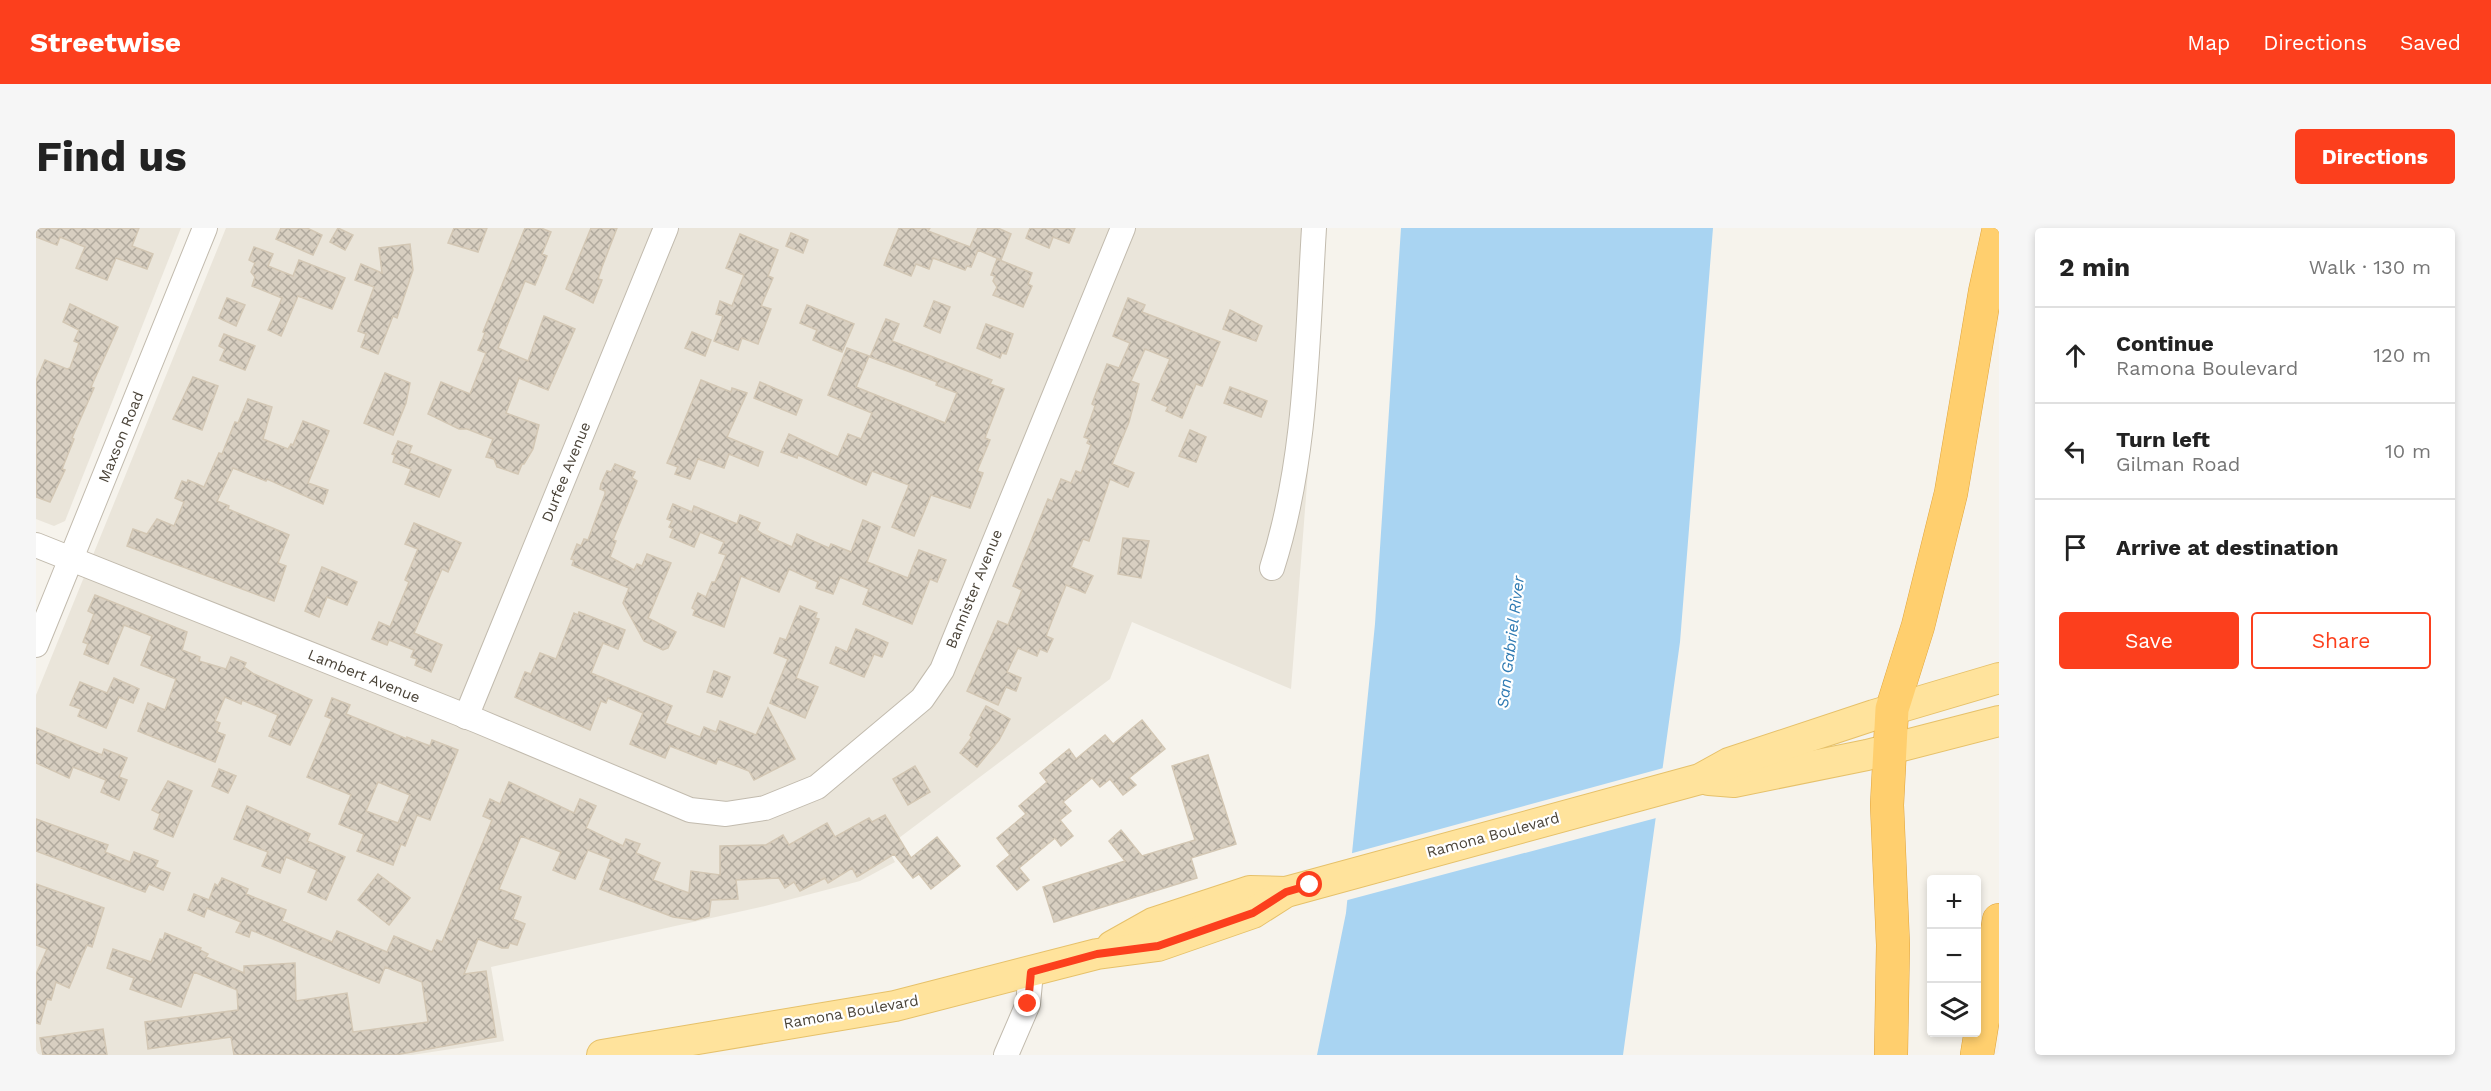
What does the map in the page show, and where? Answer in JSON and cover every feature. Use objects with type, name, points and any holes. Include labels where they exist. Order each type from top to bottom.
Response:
[{"type":"highway","points":[[1891,1055],[1893,945],[1887,805],[1888,750],[1892,709],[1918,626],[1952,493],[1985,292],[1999,228]]},
{"type":"highway","points":[[1977,1055],[1999,920]]},
{"type":"main road","name":"Ramona Boulevard","points":[[602,1055],[895,1006],[1031,972],[1097,954],[1153,923],[1250,891],[1298,888],[1700,779],[1729,763],[1892,709],[1991,680]]},
{"type":"main road","name":"Ramona Boulevard","points":[[1700,779],[1734,782],[1888,750],[1989,723]]},
{"type":"street","name":"Maxson Road","points":[[36,645],[205,228]]},
{"type":"street","name":"Durfee Avenue","points":[[466,717],[666,228]]},
{"type":"street","name":"Bannister Avenue","points":[[690,810],[726,814],[765,808],[817,787],[922,699],[942,670],[1123,228]]},
{"type":"street","points":[[1272,568],[1284,532],[1300,442],[1314,228]]},
{"type":"street","name":"Lambert Avenue","points":[[36,545],[466,717],[690,810]]},
{"type":"street","points":[[1006,1055],[1028,1004],[1031,972]]},
{"type":"shaded area","points":[[36,228],[181,228],[65,521],[54,526],[36,519]]},
{"type":"shaded area","points":[[226,228],[1327,228],[1291,689],[1132,622],[1110,679],[887,847],[895,862],[860,881],[765,906],[491,967],[504,1041],[412,1055],[36,1055],[36,695]]},
{"type":"water","name":"San Gabriel River","points":[[1401,228],[1713,228],[1680,642],[1623,1055],[1317,1055],[1346,913],[1375,624]]},
{"type":"pier","points":[[1667,767],[1660,817],[1344,901],[1349,854]]},
{"type":"building","points":[[36,228],[139,228],[132,246],[153,254],[147,269],[116,258],[107,280],[76,268],[85,247],[60,237],[57,245],[36,237]]},
{"type":"building","points":[[281,228],[307,228],[322,235],[313,255],[276,239]]},
{"type":"building","points":[[338,228],[353,235],[345,250],[330,242]]},
{"type":"building","points":[[454,228],[487,228],[478,252],[448,243]]},
{"type":"building","points":[[525,228],[541,228],[551,232],[542,254],[547,256],[535,285],[525,281],[498,348],[528,361],[544,316],[575,329],[548,390],[519,378],[506,413],[539,425],[533,449],[518,474],[497,467],[494,459],[486,457],[493,439],[467,429],[459,429],[428,414],[441,382],[470,394],[486,353],[478,350],[485,333],[483,332]]},
{"type":"building","points":[[591,228],[617,228],[598,279],[602,280],[593,303],[566,289]]},
{"type":"building","points":[[899,228],[930,228],[928,231],[970,247],[978,228],[998,228],[1011,234],[1001,260],[978,250],[971,267],[967,266],[965,270],[933,258],[929,269],[916,264],[911,276],[884,265]]},
{"type":"building","points":[[1030,228],[1075,228],[1069,243],[1053,237],[1049,248],[1026,238]]},
{"type":"building","points":[[791,233],[808,240],[803,253],[786,246]]},
{"type":"building","points":[[740,234],[778,250],[768,276],[773,278],[761,306],[771,309],[758,344],[742,338],[738,350],[714,341],[723,316],[716,314],[720,301],[732,306],[744,275],[726,268]]},
{"type":"building","points":[[410,244],[413,270],[397,318],[393,316],[378,354],[361,347],[366,334],[358,331],[374,287],[355,280],[361,264],[382,273],[379,248]]},
{"type":"building","points":[[254,247],[273,254],[268,266],[293,276],[299,260],[345,278],[332,309],[298,296],[281,336],[268,330],[282,298],[252,286],[255,277],[251,272],[255,263],[249,260]]},
{"type":"building","points":[[997,259],[1032,273],[1028,284],[1032,286],[1023,307],[993,295],[997,287],[993,281],[995,276],[991,275]]},
{"type":"building","points":[[227,298],[245,305],[236,326],[219,318]]},
{"type":"building","points":[[1128,298],[1145,305],[1142,312],[1220,342],[1202,386],[1196,384],[1182,418],[1166,411],[1168,407],[1152,400],[1170,359],[1145,349],[1131,381],[1139,384],[1129,422],[1112,464],[1134,473],[1128,487],[1110,479],[1089,541],[1083,539],[1071,567],[1093,576],[1085,593],[1066,585],[1046,636],[1053,639],[1047,652],[1040,649],[1037,656],[1018,648],[1007,672],[1021,678],[1016,691],[1006,687],[998,705],[967,691],[998,621],[1008,625],[1022,590],[1013,586],[1048,499],[1052,501],[1061,479],[1071,483],[1076,471],[1081,473],[1091,445],[1087,443],[1089,439],[1084,437],[1095,406],[1092,404],[1107,364],[1119,368],[1130,343],[1113,336]]},
{"type":"building","points":[[934,301],[950,307],[940,333],[924,326]]},
{"type":"building","points":[[70,304],[118,327],[91,387],[94,388],[72,438],[74,439],[62,469],[65,470],[50,502],[36,497],[36,381],[45,360],[67,369],[70,368],[79,343],[74,341],[79,330],[63,322]]},
{"type":"building","points":[[807,305],[854,324],[842,352],[813,340],[817,330],[800,323]]},
{"type":"building","points":[[1230,310],[1262,326],[1256,341],[1223,329]]},
{"type":"building","points":[[886,319],[899,324],[892,341],[992,380],[990,384],[1004,389],[985,438],[990,440],[977,471],[983,473],[970,508],[931,495],[914,536],[892,527],[909,485],[872,471],[866,485],[798,455],[797,458],[781,452],[789,434],[838,457],[848,434],[861,439],[872,413],[828,395],[847,348],[869,356],[856,387],[945,423],[957,393],[936,385],[937,382],[870,357]]},
{"type":"building","points":[[986,324],[1013,334],[1006,354],[1002,353],[1000,358],[977,348]]},
{"type":"building","points":[[692,332],[711,340],[705,356],[685,348]]},
{"type":"building","points":[[224,334],[255,346],[245,370],[220,360],[225,349],[219,346]]},
{"type":"building","points":[[385,373],[410,383],[406,403],[393,435],[364,423]]},
{"type":"building","points":[[193,377],[218,386],[202,430],[173,419]]},
{"type":"building","points":[[701,380],[731,392],[732,388],[747,393],[727,437],[763,452],[758,466],[729,454],[724,468],[698,459],[690,479],[675,474],[678,467],[667,463]]},
{"type":"building","points":[[760,382],[802,400],[796,415],[754,398]]},
{"type":"building","points":[[1230,387],[1267,401],[1261,417],[1224,403]]},
{"type":"building","points":[[248,399],[272,407],[263,439],[288,449],[291,444],[293,445],[303,421],[329,431],[308,483],[328,490],[323,504],[267,479],[266,481],[233,468],[217,501],[229,506],[228,509],[289,535],[278,563],[286,566],[274,601],[127,546],[133,529],[147,534],[157,519],[174,526],[184,502],[175,498],[182,481],[187,483],[188,480],[204,487]]},
{"type":"building","points":[[1190,430],[1206,437],[1196,462],[1179,456]]},
{"type":"building","points":[[398,441],[412,446],[409,453],[451,470],[439,497],[405,484],[411,469],[393,462],[395,455],[392,454]]},
{"type":"building","points":[[615,464],[635,472],[632,478],[637,481],[613,540],[616,541],[610,557],[634,570],[637,564],[642,566],[647,554],[671,563],[648,618],[676,632],[668,648],[663,650],[644,641],[623,603],[629,588],[572,565],[574,560],[571,559],[577,544],[581,546],[584,539],[588,540],[605,494],[605,491],[600,489],[601,484],[607,471],[611,472]]},
{"type":"building","points":[[673,504],[692,512],[694,506],[737,524],[740,515],[760,523],[757,530],[763,534],[792,547],[797,534],[829,548],[831,544],[851,552],[863,520],[880,527],[867,562],[908,578],[919,550],[946,560],[937,582],[930,579],[912,624],[863,604],[869,589],[840,577],[833,594],[816,588],[818,582],[789,569],[779,592],[741,576],[724,627],[693,615],[695,610],[692,608],[698,593],[706,597],[712,582],[715,582],[726,555],[719,553],[724,542],[700,532],[694,547],[670,537],[673,529],[669,527],[672,521],[667,519]]},
{"type":"building","points":[[414,523],[461,543],[448,572],[442,569],[414,633],[442,645],[431,672],[415,665],[417,659],[411,657],[414,650],[389,640],[387,645],[372,639],[379,622],[390,627],[409,582],[405,580],[418,549],[405,544]]},
{"type":"building","points":[[1123,538],[1149,541],[1141,578],[1118,574]]},
{"type":"building","points":[[322,567],[357,582],[347,605],[327,597],[319,617],[305,611]]},
{"type":"building","points":[[95,595],[187,632],[182,650],[200,657],[199,661],[226,669],[231,657],[246,663],[244,667],[254,674],[312,700],[290,745],[269,736],[278,715],[242,700],[241,704],[225,697],[215,721],[220,723],[217,732],[225,735],[215,762],[138,731],[148,703],[165,710],[176,679],[141,665],[152,636],[124,625],[108,664],[84,654],[88,644],[83,642],[94,614],[88,611]]},
{"type":"building","points":[[800,606],[817,613],[815,618],[819,619],[796,678],[818,687],[805,718],[770,703],[788,659],[774,653],[780,638],[786,640]]},
{"type":"building","points":[[579,612],[625,630],[618,649],[603,643],[591,673],[672,706],[665,723],[700,737],[704,727],[716,732],[720,721],[756,735],[768,708],[795,759],[754,780],[749,771],[718,759],[716,764],[670,746],[665,758],[630,744],[643,713],[608,698],[606,703],[601,701],[590,730],[515,697],[525,672],[531,674],[540,653],[556,659],[574,613],[578,615]]},
{"type":"building","points":[[856,629],[888,643],[882,657],[874,654],[864,677],[830,663],[836,647],[847,652]]},
{"type":"building","points":[[714,671],[730,677],[722,697],[707,692]]},
{"type":"building","points":[[114,678],[139,689],[133,703],[119,697],[106,728],[78,716],[81,709],[70,705],[80,682],[107,693]]},
{"type":"building","points":[[332,698],[350,705],[346,714],[407,739],[407,737],[430,746],[432,740],[458,750],[430,820],[417,815],[405,846],[401,844],[393,865],[357,851],[364,834],[339,824],[351,795],[307,777],[332,719],[325,716]],"holes":[[[378,782],[410,795],[398,823],[366,811]]]},
{"type":"building","points":[[986,706],[1010,719],[999,740],[977,767],[960,753],[972,737],[970,735]]},
{"type":"building","points":[[1142,720],[1165,749],[1129,778],[1136,785],[1123,795],[1110,779],[1100,787],[1092,778],[1063,802],[1071,811],[1060,820],[1073,836],[1061,846],[1055,838],[1019,868],[1029,880],[1017,890],[997,866],[1010,855],[997,838],[1026,814],[1019,806],[1047,782],[1040,773],[1069,749],[1076,759],[1105,735],[1113,744]]},
{"type":"building","points":[[36,728],[102,755],[104,749],[127,758],[119,777],[127,780],[119,800],[101,792],[106,780],[73,767],[69,778],[36,763]]},
{"type":"building","points":[[1208,755],[1236,844],[1191,858],[1197,878],[1054,922],[1043,887],[1125,861],[1109,841],[1121,830],[1142,856],[1195,840],[1172,766]]},
{"type":"building","points":[[915,766],[930,792],[908,805],[893,779]]},
{"type":"building","points":[[219,769],[236,776],[228,793],[212,786]]},
{"type":"building","points":[[168,781],[192,791],[173,837],[154,829],[160,814],[152,810]]},
{"type":"building","points":[[509,782],[574,813],[580,799],[596,806],[586,828],[623,846],[626,839],[640,844],[636,853],[660,863],[653,880],[689,893],[691,871],[720,875],[720,846],[766,845],[783,835],[789,845],[827,823],[835,837],[869,818],[872,822],[885,815],[911,858],[937,837],[960,866],[931,889],[919,874],[913,878],[894,854],[857,877],[852,868],[828,883],[825,878],[800,891],[794,882],[785,888],[779,878],[736,880],[738,899],[711,900],[709,916],[695,920],[673,917],[600,889],[611,859],[588,850],[575,879],[553,870],[561,852],[521,836],[499,889],[521,897],[513,919],[525,924],[517,945],[510,943],[508,948],[502,948],[478,939],[464,974],[486,971],[496,1037],[395,1055],[234,1055],[231,1037],[148,1049],[145,1022],[238,1010],[237,990],[194,972],[181,1007],[130,989],[134,978],[107,968],[113,949],[151,962],[160,939],[163,940],[165,933],[201,948],[200,950],[208,954],[206,957],[244,973],[244,966],[295,963],[296,1001],[347,993],[353,1032],[428,1022],[422,982],[385,967],[379,983],[251,930],[249,937],[236,932],[241,922],[207,908],[204,917],[188,910],[194,894],[209,900],[215,884],[218,886],[222,878],[248,889],[246,894],[286,910],[282,921],[332,942],[337,931],[387,952],[394,936],[432,952],[437,940],[442,942],[492,820],[483,816],[490,799],[500,804]]},
{"type":"building","points":[[247,806],[310,834],[307,841],[345,857],[326,900],[308,892],[317,870],[286,857],[280,873],[262,866],[268,852],[234,839]]},
{"type":"building","points":[[36,819],[108,845],[105,852],[130,862],[134,852],[158,861],[155,867],[170,873],[163,890],[149,884],[145,892],[36,851]]},
{"type":"building","points":[[378,874],[410,898],[389,925],[358,900]]},
{"type":"building","points":[[36,884],[104,908],[92,947],[87,945],[69,988],[56,982],[51,1000],[47,999],[40,1024],[36,1023],[36,974],[47,949],[36,945]]},
{"type":"building","points":[[103,1029],[107,1055],[43,1055],[40,1038]]},
{"type":"route","points":[[1028,1004],[1031,972],[1097,954],[1158,946],[1253,913],[1286,892],[1310,885]]}]
